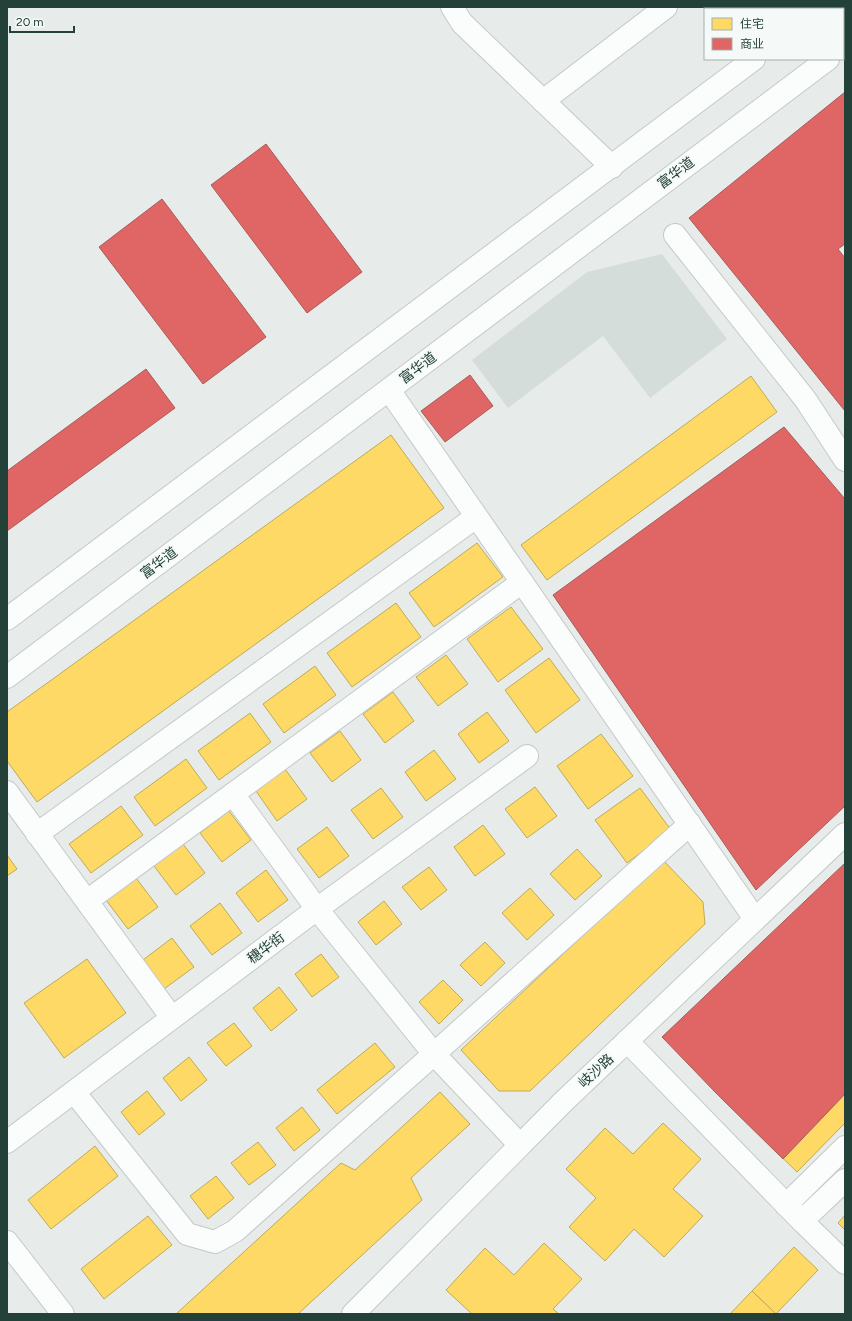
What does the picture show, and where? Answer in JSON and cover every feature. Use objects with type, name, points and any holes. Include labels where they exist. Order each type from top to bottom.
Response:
[{"type":"street","points":[[452,7],[462,23],[612,167]]},
{"type":"street","points":[[543,101],[666,7]]},
{"type":"street","points":[[7,619],[612,167],[753,60]]},
{"type":"street","name":"富华道","points":[[7,677],[827,60]]},
{"type":"street","points":[[675,235],[805,399],[845,460]]},
{"type":"street","points":[[389,390],[755,919]]},
{"type":"street","points":[[37,834],[476,517]]},
{"type":"street","points":[[87,901],[522,582]]},
{"type":"street","name":"穗华街","points":[[7,1142],[317,909],[527,756]]},
{"type":"street","points":[[7,792],[172,1018]]},
{"type":"street","points":[[233,794],[317,909],[434,1054],[520,1145]]},
{"type":"street","points":[[74,1092],[187,1234],[215,1242],[235,1231],[690,824]]},
{"type":"street","name":"岐沙路","points":[[353,1314],[562,1103],[845,834]]},
{"type":"street","points":[[627,1041],[786,1205],[845,1263]]},
{"type":"street","points":[[786,1205],[845,1147]]},
{"type":"street","points":[[802,1221],[845,1180]]},
{"type":"street","points":[[7,1242],[63,1314]]},
{"type":"shaded area","points":[[662,254],[727,339],[650,398],[603,336],[508,408],[472,360],[587,272]]},
{"type":"building: 住宅","points":[[751,376],[777,412],[547,580],[521,545]]},
{"type":"building: 住宅","points":[[391,435],[444,508],[37,802],[7,761],[7,712]]},
{"type":"building: 住宅","points":[[477,543],[503,577],[434,627],[409,593]]},
{"type":"building: 住宅","points":[[396,603],[421,637],[352,687],[327,653]]},
{"type":"building: 住宅","points":[[511,607],[543,649],[498,682],[467,639]]},
{"type":"building: 住宅","points":[[446,655],[468,684],[438,706],[416,677]]},
{"type":"building: 住宅","points":[[549,658],[580,700],[536,733],[505,690]]},
{"type":"building: 住宅","points":[[315,666],[336,695],[284,733],[263,704]]},
{"type":"building: 住宅","points":[[393,692],[414,721],[385,743],[363,714]]},
{"type":"building: 住宅","points":[[487,712],[509,741],[479,763],[458,734]]},
{"type":"building: 住宅","points":[[250,713],[271,742],[219,780],[198,751]]},
{"type":"building: 住宅","points":[[340,731],[361,760],[332,782],[310,753]]},
{"type":"building: 住宅","points":[[601,734],[633,776],[588,809],[557,766]]},
{"type":"building: 住宅","points":[[434,750],[456,779],[426,801],[405,772]]},
{"type":"building: 住宅","points":[[186,759],[207,788],[155,826],[134,797]]},
{"type":"building: 住宅","points":[[285,769],[307,799],[277,821],[256,791]]},
{"type":"building: 住宅","points":[[535,787],[557,816],[527,838],[505,809]]},
{"type":"building: 住宅","points":[[381,788],[403,817],[373,839],[351,810]]},
{"type":"building: 住宅","points":[[640,788],[671,830],[627,863],[595,820]]},
{"type":"building: 住宅","points":[[121,806],[143,835],[91,873],[69,844]]},
{"type":"building: 住宅","points":[[229,811],[251,840],[222,862],[200,833]]},
{"type":"building: 住宅","points":[[483,825],[505,854],[475,876],[454,847]]},
{"type":"building: 住宅","points":[[327,827],[349,856],[319,878],[297,849]]},
{"type":"building: 住宅","points":[[183,844],[205,873],[176,895],[154,866]]},
{"type":"building: 住宅","points":[[577,849],[602,876],[575,900],[550,874]]},
{"type":"building: 住宅","points":[[7,855],[17,869],[7,876]]},
{"type":"building: 住宅","points":[[663,860],[703,902],[705,924],[530,1091],[499,1091],[461,1050]]},
{"type":"building: 住宅","points":[[429,867],[447,890],[421,910],[402,887]]},
{"type":"building: 住宅","points":[[266,870],[288,900],[258,922],[236,893]]},
{"type":"building: 住宅","points":[[136,878],[158,907],[128,929],[106,900]]},
{"type":"building: 住宅","points":[[530,888],[554,915],[527,940],[502,913]]},
{"type":"building: 住宅","points":[[384,901],[402,924],[376,945],[358,922]]},
{"type":"building: 住宅","points":[[220,903],[242,933],[212,955],[190,926]]},
{"type":"building: 住宅","points":[[172,938],[194,967],[164,989],[143,960]]},
{"type":"building: 住宅","points":[[485,942],[505,963],[481,986],[460,965]]},
{"type":"building: 住宅","points":[[321,954],[339,977],[312,997],[295,974]]},
{"type":"building: 住宅","points":[[87,959],[126,1013],[64,1058],[24,1003]]},
{"type":"building: 住宅","points":[[845,963],[845,1123],[797,1172],[717,1094]]},
{"type":"building: 住宅","points":[[443,980],[463,1000],[439,1024],[419,1002]]},
{"type":"building: 住宅","points":[[279,987],[297,1010],[271,1031],[253,1008]]},
{"type":"building: 住宅","points":[[234,1023],[252,1046],[226,1066],[207,1043]]},
{"type":"building: 住宅","points":[[375,1043],[395,1067],[337,1114],[317,1090]]},
{"type":"building: 住宅","points":[[189,1057],[207,1080],[181,1101],[163,1078]]},
{"type":"building: 住宅","points":[[147,1091],[165,1114],[139,1135],[121,1112]]},
{"type":"building: 住宅","points":[[440,1092],[470,1124],[411,1178],[422,1200],[298,1314],[176,1314],[341,1163],[355,1170]]},
{"type":"building: 住宅","points":[[302,1107],[320,1130],[294,1151],[276,1128]]},
{"type":"building: 住宅","points":[[663,1123],[701,1159],[673,1189],[703,1216],[664,1257],[634,1229],[605,1261],[569,1227],[596,1198],[566,1169],[605,1128],[633,1154]]},
{"type":"building: 住宅","points":[[258,1142],[276,1165],[249,1185],[231,1163]]},
{"type":"building: 住宅","points":[[95,1146],[118,1176],[51,1229],[28,1200]]},
{"type":"building: 住宅","points":[[216,1176],[234,1198],[208,1219],[190,1196]]},
{"type":"building: 住宅","points":[[845,1215],[845,1230],[838,1223]]},
{"type":"building: 住宅","points":[[148,1216],[172,1245],[104,1299],[81,1269]]},
{"type":"building: 住宅","points":[[544,1243],[582,1279],[553,1309],[559,1314],[472,1314],[446,1290],[485,1248],[514,1275]]},
{"type":"building: 住宅","points":[[794,1247],[818,1270],[776,1314],[752,1291]]},
{"type":"building: 住宅","points":[[752,1291],[776,1314],[730,1314]]},
{"type":"building: 商业","points":[[845,92],[845,244],[838,249],[845,258],[845,411],[689,218]]},
{"type":"building: 商业","points":[[266,144],[362,272],[307,313],[211,185]]},
{"type":"building: 商业","points":[[162,199],[266,337],[203,384],[99,247]]},
{"type":"building: 商业","points":[[146,369],[175,408],[7,531],[7,471]]},
{"type":"building: 商业","points":[[470,375],[493,406],[445,442],[421,411]]},
{"type":"building: 商业","points":[[784,427],[845,499],[845,806],[756,890],[553,595]]},
{"type":"building: 商业","points":[[845,863],[845,1094],[783,1159],[662,1037]]}]
